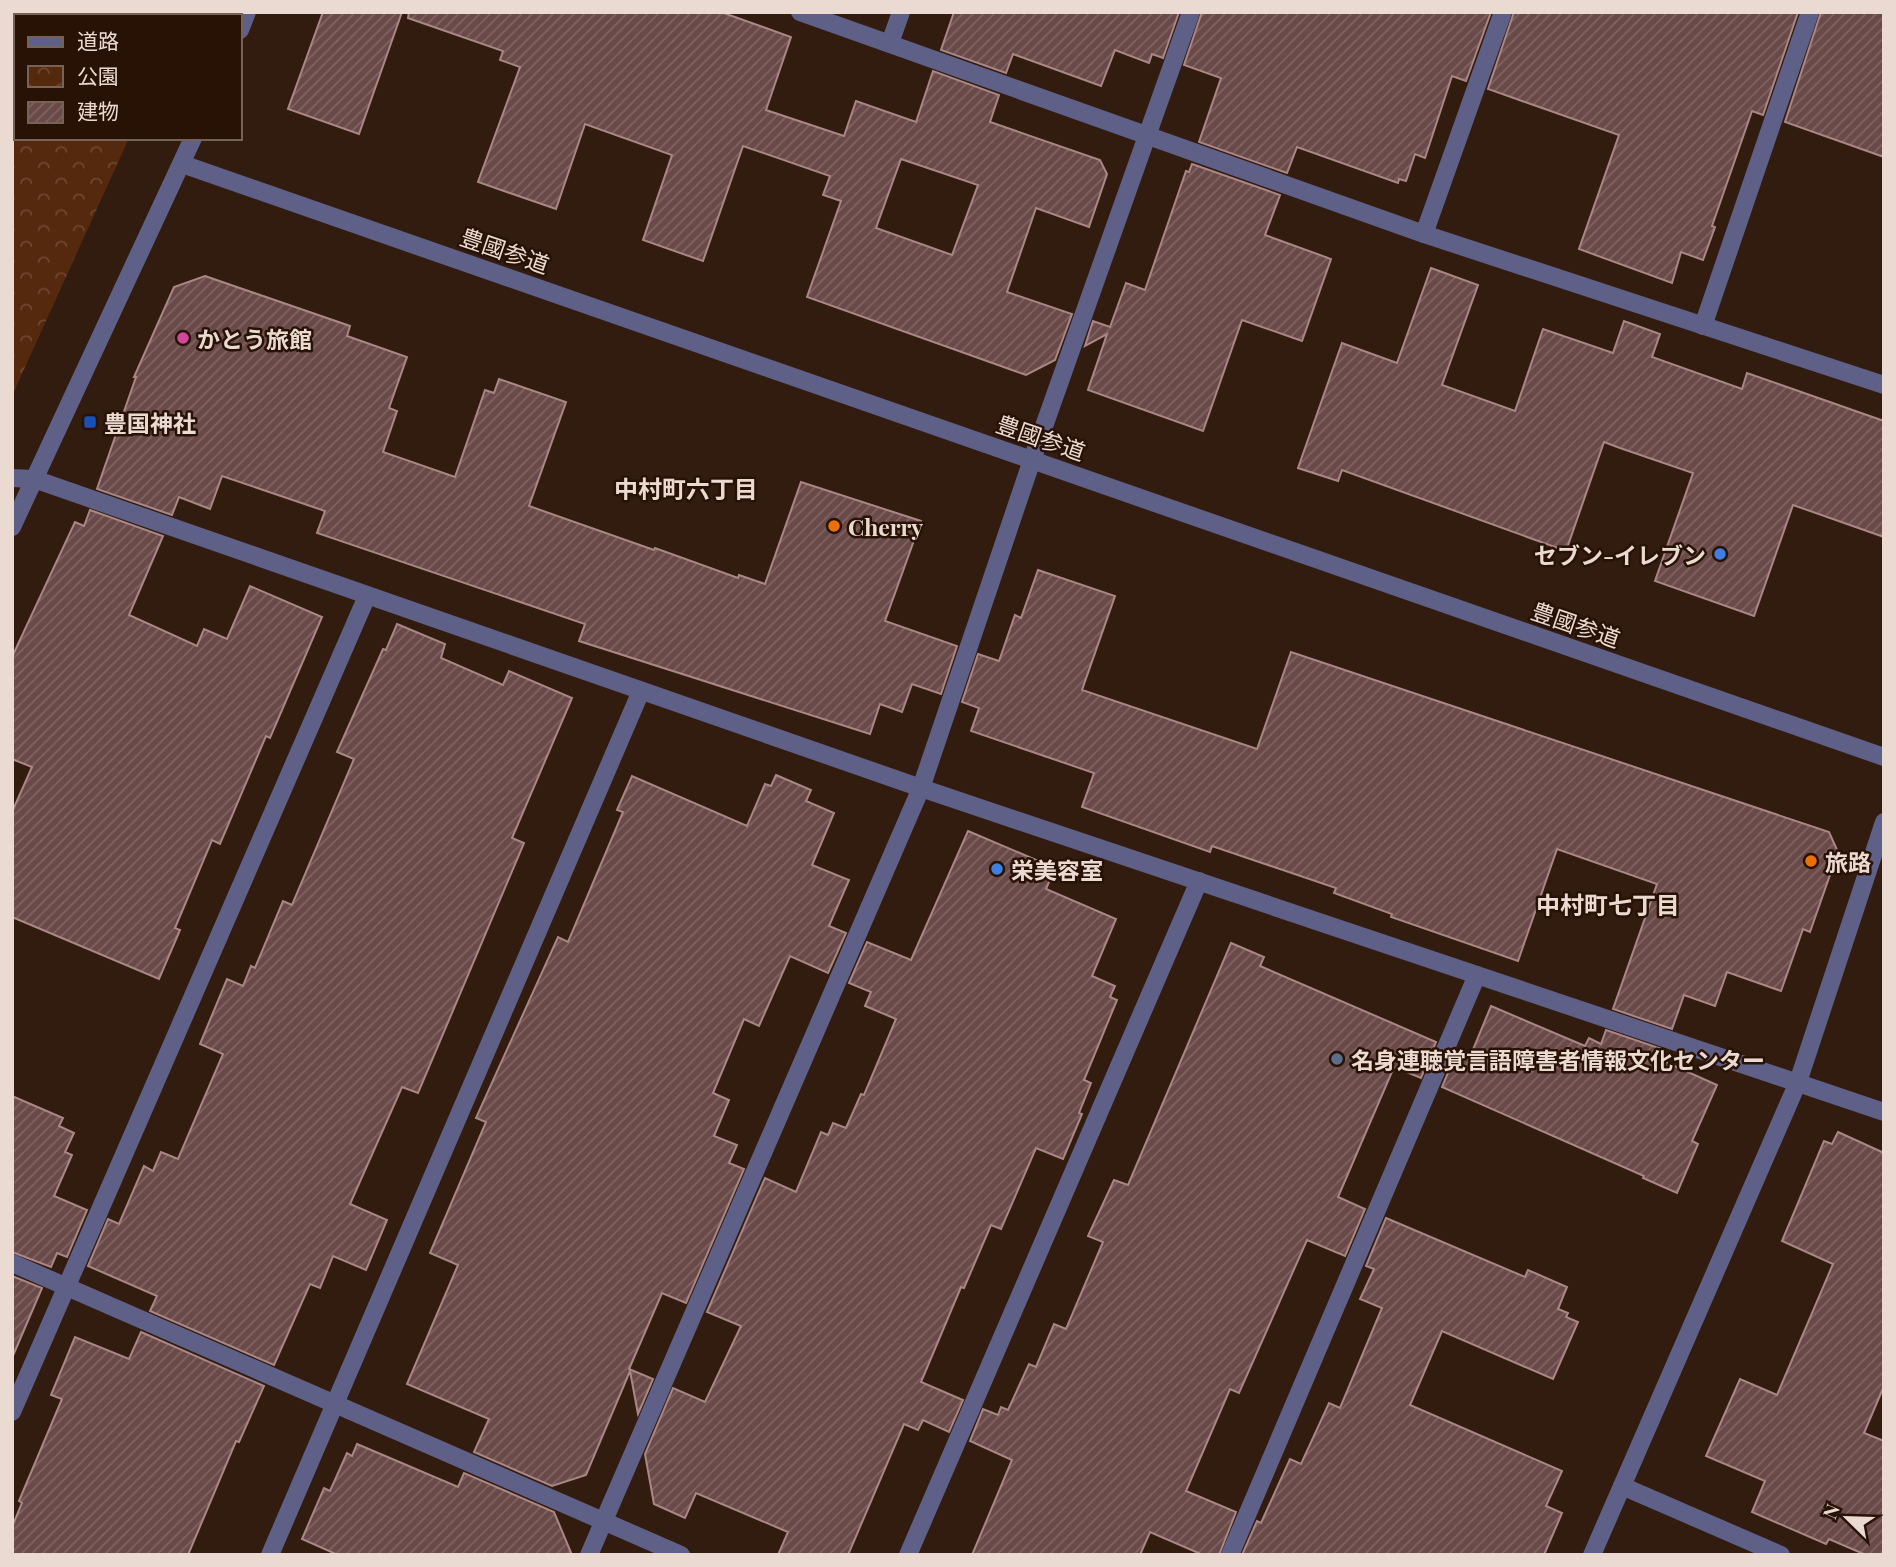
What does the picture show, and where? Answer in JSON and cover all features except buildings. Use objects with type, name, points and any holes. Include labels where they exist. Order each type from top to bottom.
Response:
[{"type":"street","points":[[800,12],[1424,234],[1884,385]]},
{"type":"street","points":[[890,43],[901,12]]},
{"type":"street","points":[[589,1555],[921,788],[1032,460],[1191,12]]},
{"type":"street","points":[[1424,234],[1503,12]]},
{"type":"street","points":[[1703,326],[1810,12]]},
{"type":"street","points":[[12,527],[192,140]]},
{"type":"street","name":"豊國参道","points":[[182,164],[1884,757]]},
{"type":"street","points":[[12,478],[34,479],[921,788],[1884,1112]]},
{"type":"street","points":[[12,1412],[368,596]]},
{"type":"street","points":[[270,1555],[641,691]]},
{"type":"street","points":[[1592,1555],[1798,1082],[1884,822]]},
{"type":"street","points":[[908,1555],[1199,881]]},
{"type":"street","points":[[1230,1555],[1477,975]]},
{"type":"street","points":[[12,1263],[681,1555]]},
{"type":"street","points":[[1622,1486],[1781,1555]]},
{"type":"green space","points":[[12,12],[185,12],[14,14],[14,140],[128,140],[12,396]]},
{"type":"place","name":"かとう旅館","points":[[183,338]]},
{"type":"place","name":"豊国神社","points":[[90,422]]},
{"type":"place","name":"Cherry","points":[[834,526]]},
{"type":"place","name":"セブン-イレブン","points":[[1720,554]]},
{"type":"place","name":"旅路","points":[[1811,861]]},
{"type":"place","name":"栄美容室","points":[[997,869]]},
{"type":"place","name":"名身連聴覚言語障害者情報文化センター","points":[[1337,1059]]},
{"type":"district","name":"中村町六丁目","points":[[686,488]]},
{"type":"district","name":"中村町七丁目","points":[[1608,904]]}]
